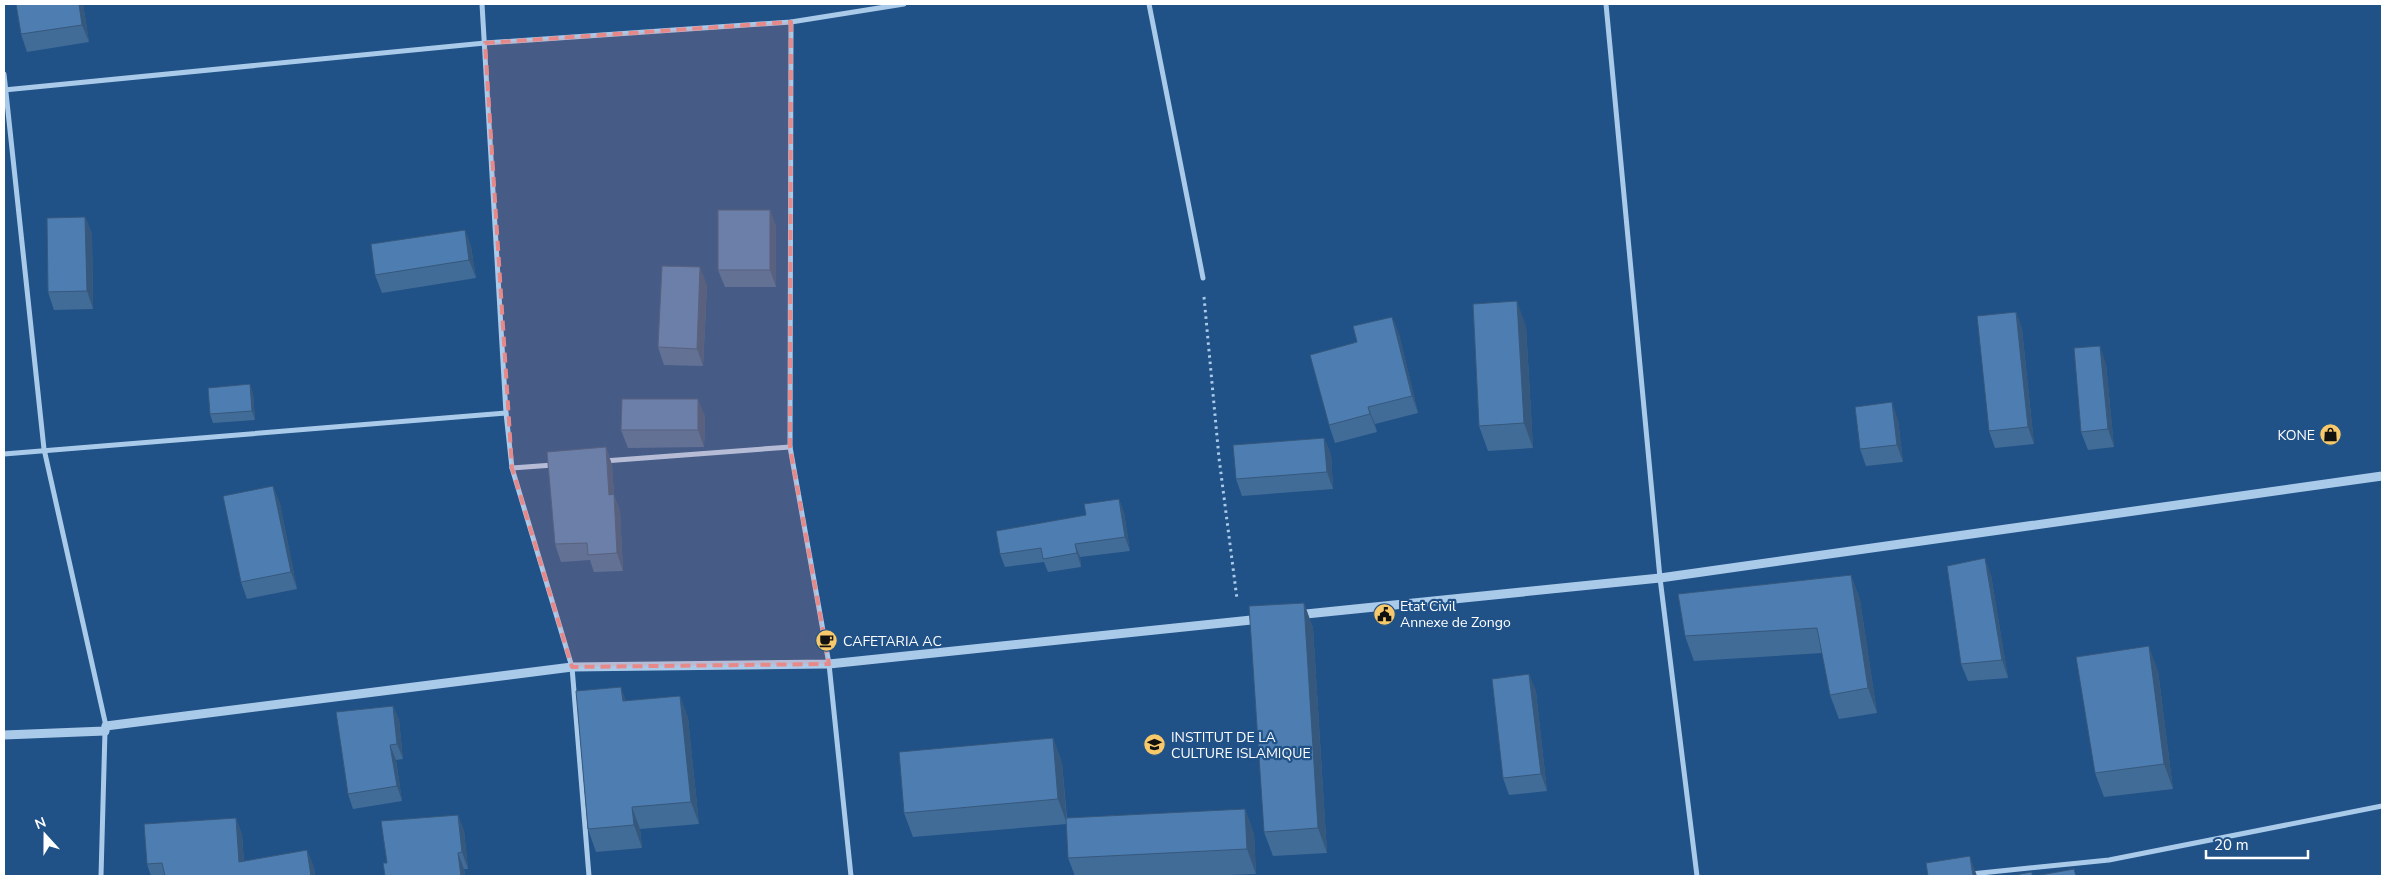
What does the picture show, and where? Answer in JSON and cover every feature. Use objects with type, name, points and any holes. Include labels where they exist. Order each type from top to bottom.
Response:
[{"type":"street","points":[[482,4],[506,413],[512,468],[572,667],[589,876]]},
{"type":"street","points":[[5,90],[485,43],[791,22],[904,4]]},
{"type":"street","points":[[1149,4],[1203,278]]},
{"type":"street","points":[[1606,4],[1660,578],[1697,876]]},
{"type":"street","points":[[791,22],[790,447],[829,664],[851,876]]},
{"type":"street","points":[[4,74],[44,449],[106,728],[101,876]]},
{"type":"street","points":[[4,454],[44,449],[506,413]]},
{"type":"street","points":[[602,461],[790,447]]},
{"type":"street","points":[[512,468],[562,464]]},
{"type":"street","points":[[4,735],[106,728],[572,667],[829,664],[1660,578],[2382,476]]},
{"type":"street","points":[[1967,874],[2109,860],[2382,806]]},
{"type":"path","points":[[1203,278],[1219,458],[1240,622]]},
{"type":"highlighted area","points":[[791,22],[790,447],[829,664],[572,667],[512,468],[485,43]]},
{"type":"building","points":[[16,4],[79,4],[82,25],[21,34]]},
{"type":"building","points":[[718,210],[770,210],[770,270],[718,270]]},
{"type":"building","points":[[85,217],[87,291],[48,292],[47,218]]},
{"type":"building","points":[[465,230],[469,260],[375,275],[371,244]]},
{"type":"building","points":[[662,266],[700,267],[697,349],[658,347]]},
{"type":"building","points":[[1517,301],[1524,423],[1479,426],[1473,304]]},
{"type":"building","points":[[2016,312],[2028,427],[1989,431],[1977,316]]},
{"type":"building","points":[[1392,317],[1412,396],[1368,407],[1370,414],[1329,425],[1310,355],[1357,342],[1353,326]]},
{"type":"building","points":[[2100,346],[2108,429],[2081,432],[2074,348]]},
{"type":"building","points":[[250,384],[252,411],[210,414],[208,388]]},
{"type":"building","points":[[622,399],[698,399],[698,430],[621,430]]},
{"type":"building","points":[[1892,402],[1897,445],[1860,449],[1855,407]]},
{"type":"building","points":[[1324,438],[1327,472],[1236,479],[1233,445]]},
{"type":"building","points":[[606,447],[609,495],[614,494],[617,553],[588,555],[587,543],[555,544],[547,452]]},
{"type":"building","points":[[273,486],[291,572],[241,582],[223,496]]},
{"type":"building","points":[[1119,499],[1125,537],[1075,544],[1077,553],[1043,559],[1041,548],[1000,554],[996,531],[1086,515],[1084,504]]},
{"type":"building","points":[[1985,558],[2002,660],[1961,664],[1947,566]]},
{"type":"building","points":[[1851,575],[1868,688],[1830,695],[1817,628],[1685,636],[1678,594]]},
{"type":"building","points":[[1304,603],[1318,828],[1264,832],[1249,606]]},
{"type":"building","points":[[2149,646],[2164,764],[2095,773],[2076,657]]},
{"type":"building","points":[[1529,674],[1541,774],[1503,778],[1492,679]]},
{"type":"building","points":[[621,687],[623,701],[680,696],[691,802],[632,807],[634,825],[588,829],[576,691]]},
{"type":"building","points":[[393,706],[397,744],[390,745],[397,786],[348,794],[336,712]]},
{"type":"building","points":[[1053,738],[1058,799],[904,813],[899,752]]},
{"type":"building","points":[[1245,809],[1247,849],[1068,858],[1066,818]]},
{"type":"building","points":[[458,815],[462,852],[458,853],[461,876],[385,876],[383,863],[387,863],[381,821]]},
{"type":"building","points":[[236,818],[239,862],[307,850],[311,876],[165,876],[162,863],[147,864],[144,824]]},
{"type":"building","points":[[1970,856],[1973,876],[1928,876],[1926,863]]},
{"type":"building","points":[[2074,869],[2076,876],[2035,876]]},
{"type":"building","points":[[2032,872],[2032,876],[2009,876]]},
{"type":"place","name":"KONE","points":[[2331,435]]},
{"type":"place","name":"Etat Civil Annexe de Zongo","points":[[1384,614]]},
{"type":"place","name":"CAFETARIA AC","points":[[827,641]]},
{"type":"place","name":"INSTITUT DE LA CULTURE ISLAMIQUE","points":[[1155,745]]}]
